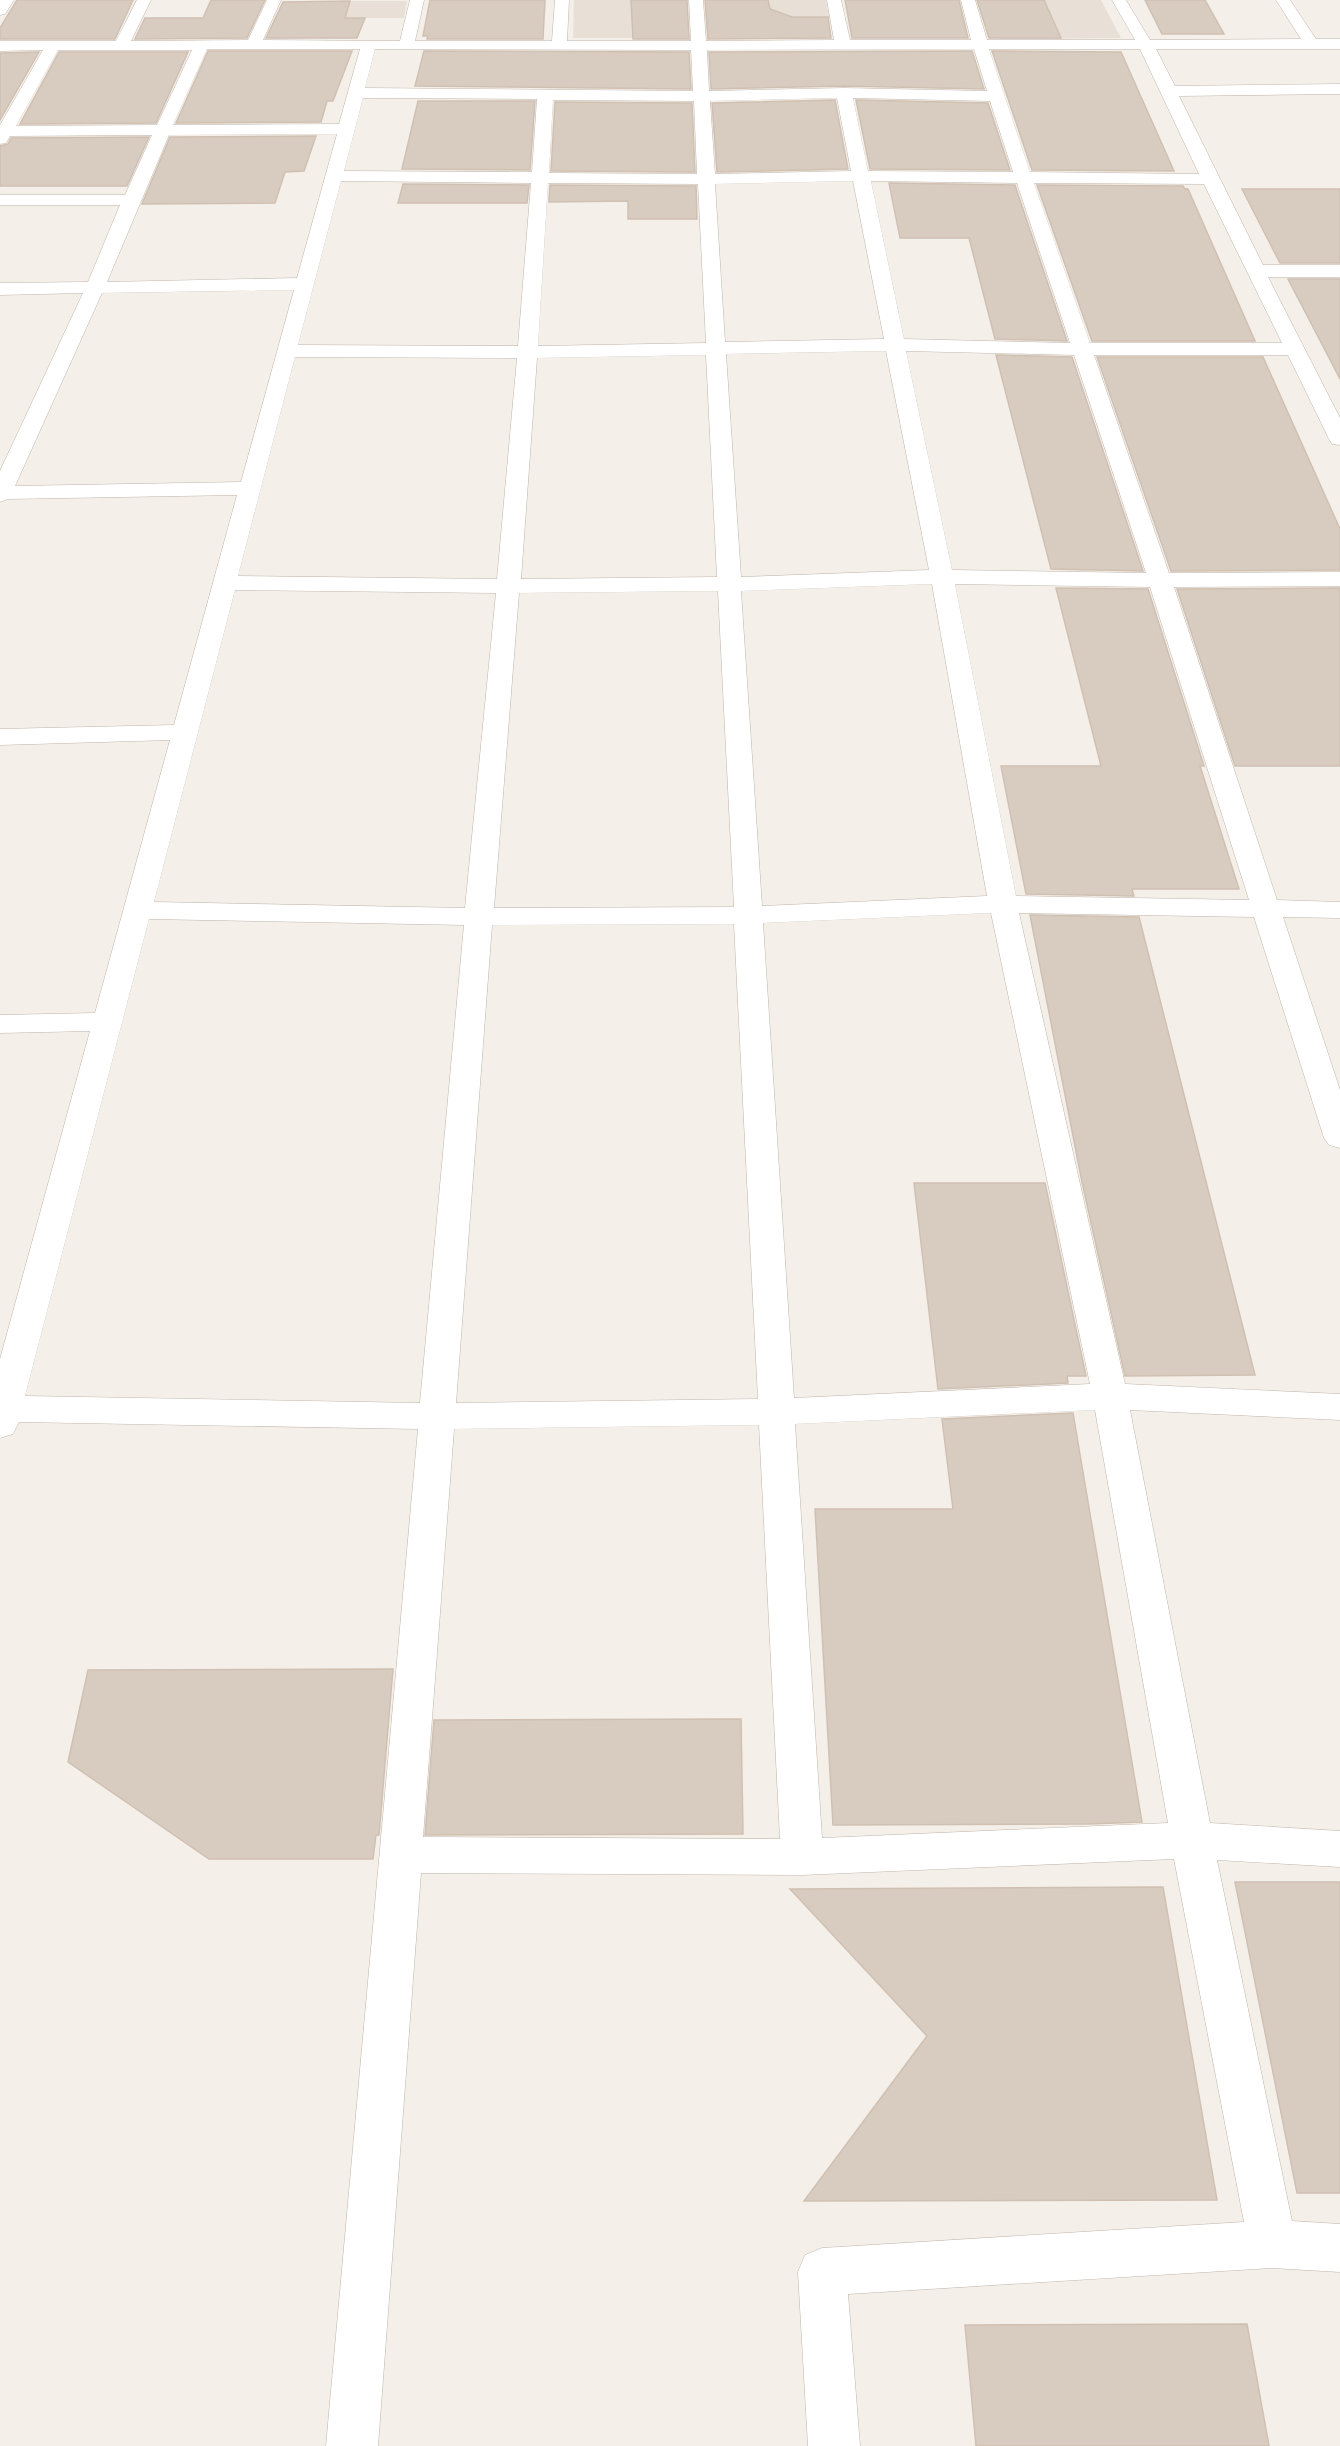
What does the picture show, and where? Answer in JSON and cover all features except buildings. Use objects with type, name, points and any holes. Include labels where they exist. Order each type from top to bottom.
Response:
[{"type":"street","points":[[0,11],[7,0]]},
{"type":"street","points":[[121,46],[144,0]]},
{"type":"street","points":[[253,46],[274,0]]},
{"type":"street","points":[[406,46],[417,0]]},
{"type":"street","points":[[559,45],[562,0]]},
{"type":"street","points":[[696,0],[802,1857]]},
{"type":"street","points":[[834,0],[843,45]]},
{"type":"street","points":[[968,0],[1024,179],[1160,580],[1340,1138]]},
{"type":"street","points":[[1119,0],[1130,22],[1146,44],[1170,91],[1210,179],[1340,439]]},
{"type":"street","points":[[1283,0],[1311,44]]},
{"type":"street","points":[[369,44],[107,1022],[7,1372],[2,1417],[436,1416],[776,1412],[1110,1396],[1340,1407]]},
{"type":"street","points":[[0,46],[1340,44]]},
{"type":"street","points":[[2,134],[53,46]]},
{"type":"street","points":[[201,46],[131,200],[95,287],[0,494],[250,488]]},
{"type":"street","points":[[1170,91],[1337,93]]},
{"type":"street","points":[[355,93],[702,96],[844,93],[998,96]]},
{"type":"street","points":[[844,93],[942,577],[1003,904],[1110,1396],[1192,1840],[1272,2244]]},
{"type":"street","points":[[352,2446],[478,917],[510,586],[540,179],[544,95]]},
{"type":"street","points":[[2,134],[346,129]]},
{"type":"street","points":[[333,176],[540,179],[860,176],[1210,179]]},
{"type":"street","points":[[0,200],[131,200]]},
{"type":"street","points":[[1257,271],[1340,271]]},
{"type":"street","points":[[0,289],[304,284]]},
{"type":"street","points":[[286,351],[527,352],[896,345],[1082,349],[1295,349]]},
{"type":"street","points":[[225,583],[510,586],[729,584],[942,577],[1160,580],[1340,579]]},
{"type":"street","points":[[0,737],[185,732]]},
{"type":"street","points":[[137,910],[478,917],[748,915],[1003,904],[1266,911],[1340,910]]},
{"type":"street","points":[[0,1024],[107,1022]]},
{"type":"street","points":[[402,1855],[802,1857],[1192,1840],[1340,1849]]},
{"type":"street","points":[[834,2446],[822,2272],[1272,2244],[1340,2248]]},
{"type":"shaded area","points":[[574,0],[631,0],[633,38],[573,38]]},
{"type":"shaded area","points":[[768,0],[826,0],[829,17],[771,17]]},
{"type":"shaded area","points":[[1101,0],[1121,38],[1002,39],[988,3]]},
{"type":"shaded area","points":[[350,1],[407,1],[404,18],[345,18]]}]
